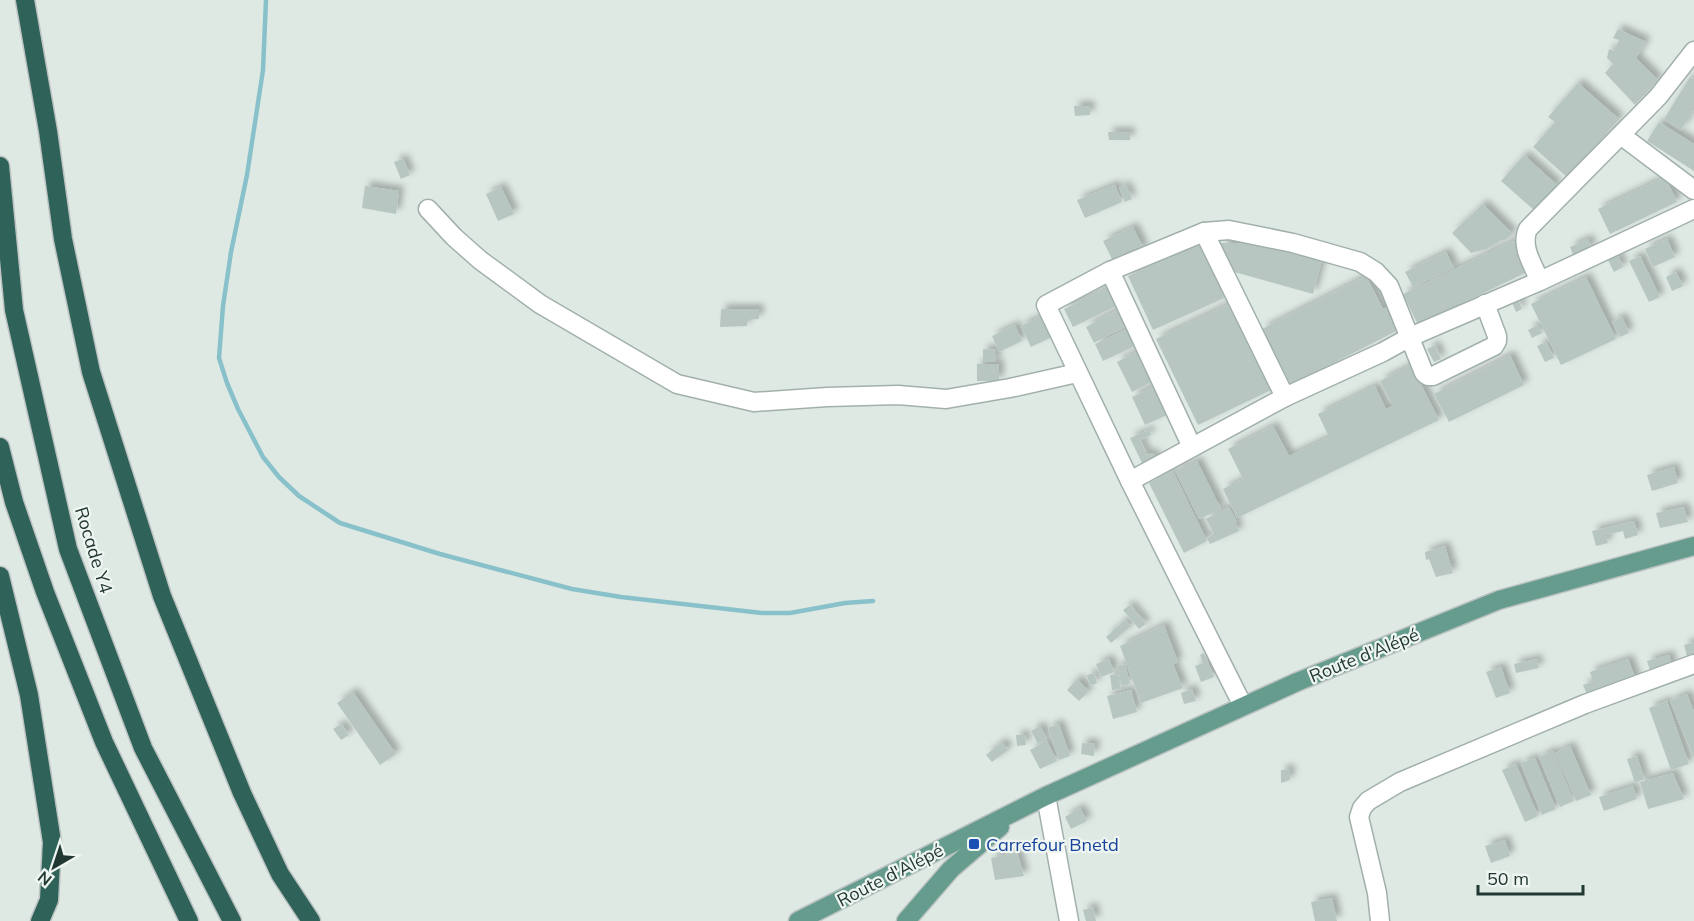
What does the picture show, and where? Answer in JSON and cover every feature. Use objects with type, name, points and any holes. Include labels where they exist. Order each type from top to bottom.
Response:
[{"type":"highway","points":[[25,0],[48,131],[63,239],[91,372],[162,596],[242,793],[280,874],[311,921]]},
{"type":"highway","name":"Rocade Y4","points":[[0,166],[14,310],[68,549],[143,748],[232,921]]},
{"type":"highway","points":[[0,447],[14,502],[45,592],[104,742],[189,921]]},
{"type":"highway","points":[[0,576],[29,695],[52,842],[49,900],[40,921]]},
{"type":"main road","name":"Route d'Alépé","points":[[798,921],[1046,796],[1297,682],[1499,600],[1693,551]]},
{"type":"main road","name":"Route d'Alépé","points":[[906,921],[951,869],[993,832],[1046,796]]},
{"type":"street","points":[[1540,281],[1526,246],[1524,236],[1528,229],[1622,136],[1658,97],[1694,51]]},
{"type":"street","points":[[1622,136],[1694,190]]},
{"type":"street","points":[[428,209],[480,260],[540,304],[677,384],[753,402],[898,395],[946,399],[1077,373]]},
{"type":"street","points":[[1130,481],[1284,397],[1383,352],[1410,337],[1540,281],[1694,210]]},
{"type":"street","points":[[1243,706],[1130,481],[1046,305],[1110,271],[1204,232],[1229,230],[1293,243],[1360,262],[1376,272],[1389,286],[1424,373],[1428,376],[1433,376],[1494,346],[1497,336],[1485,304]]},
{"type":"street","points":[[1204,232],[1284,397]]},
{"type":"street","points":[[1110,271],[1192,447]]},
{"type":"street","points":[[1380,921],[1377,893],[1359,817],[1368,801],[1400,782],[1574,708],[1694,664]]},
{"type":"street","points":[[1046,796],[1069,921]]},
{"type":"building","points":[[1618,29],[1646,42],[1636,58],[1658,80],[1635,105],[1605,73],[1613,64],[1607,58],[1609,49],[1614,51],[1619,40],[1613,38]]},
{"type":"building","points":[[1690,77],[1694,79],[1694,110],[1681,130],[1664,119]]},
{"type":"building","points":[[1578,83],[1619,119],[1568,178],[1533,147],[1555,122],[1548,117]]},
{"type":"building","points":[[1074,106],[1090,106],[1090,115],[1075,116]]},
{"type":"building","points":[[1659,122],[1694,144],[1694,171],[1647,141]]},
{"type":"building","points":[[1108,132],[1130,132],[1130,140],[1109,140]]},
{"type":"building","points":[[1524,155],[1557,185],[1535,211],[1501,181]]},
{"type":"building","points":[[403,159],[410,175],[401,179],[394,162]]},
{"type":"building","points":[[1665,177],[1677,202],[1610,234],[1598,209]]},
{"type":"building","points":[[1115,185],[1122,202],[1085,218],[1077,200]]},
{"type":"building","points":[[1125,185],[1132,199],[1125,202],[1119,188]]},
{"type":"building","points":[[365,186],[399,191],[396,214],[362,208]]},
{"type":"building","points":[[501,187],[514,214],[498,221],[486,194]]},
{"type":"building","points":[[1483,204],[1513,234],[1487,249],[1471,253],[1452,233]]},
{"type":"building","points":[[1133,227],[1144,249],[1114,263],[1103,241]]},
{"type":"building","points":[[1588,239],[1592,248],[1574,257],[1570,247]]},
{"type":"building","points":[[1667,239],[1675,257],[1653,267],[1645,249]]},
{"type":"building","points":[[1514,241],[1529,271],[1418,325],[1403,294]]},
{"type":"building","points":[[1221,243],[1262,243],[1322,260],[1313,294],[1231,271]]},
{"type":"building","points":[[1200,244],[1224,298],[1153,330],[1128,276]]},
{"type":"building","points":[[1446,252],[1454,268],[1413,287],[1405,272]]},
{"type":"building","points":[[1618,256],[1623,267],[1614,272],[1608,260]]},
{"type":"building","points":[[1640,256],[1660,297],[1649,302],[1629,261]]},
{"type":"building","points":[[1676,272],[1683,286],[1672,291],[1666,277]]},
{"type":"building","points":[[1366,276],[1383,309],[1390,306],[1402,328],[1291,385],[1262,329]]},
{"type":"building","points":[[1586,277],[1616,339],[1561,365],[1531,304]]},
{"type":"building","points":[[1108,288],[1116,306],[1073,327],[1064,309]]},
{"type":"building","points":[[1518,299],[1522,309],[1516,312],[1512,302]]},
{"type":"building","points":[[1229,304],[1271,390],[1198,425],[1156,339]]},
{"type":"building","points":[[721,309],[759,309],[759,319],[747,320],[747,326],[720,327]]},
{"type":"building","points":[[1118,310],[1126,326],[1094,343],[1086,327]]},
{"type":"building","points":[[1044,315],[1054,336],[1031,347],[1021,326]]},
{"type":"building","points":[[1622,317],[1629,333],[1620,337],[1612,322]]},
{"type":"building","points":[[1015,325],[1022,341],[999,352],[992,336]]},
{"type":"building","points":[[1538,325],[1542,333],[1532,338],[1528,330]]},
{"type":"building","points":[[1127,329],[1135,346],[1103,361],[1095,344]]},
{"type":"building","points":[[1546,342],[1554,358],[1545,362],[1537,346]]},
{"type":"building","points":[[1435,345],[1441,359],[1434,362],[1427,349]]},
{"type":"building","points":[[983,349],[996,350],[996,362],[983,362]]},
{"type":"building","points":[[1138,351],[1154,381],[1132,392],[1117,362]]},
{"type":"building","points":[[1510,355],[1524,385],[1449,422],[1434,394]]},
{"type":"building","points":[[977,364],[999,364],[999,381],[977,381]]},
{"type":"building","points":[[1411,365],[1439,420],[1237,518],[1223,489],[1243,479],[1228,449],[1273,426],[1289,456],[1329,437],[1318,414],[1375,386],[1386,409],[1393,406],[1380,381]]},
{"type":"building","points":[[1156,386],[1169,414],[1145,425],[1132,397]]},
{"type":"building","points":[[1149,430],[1151,435],[1140,440],[1147,455],[1153,453],[1157,461],[1144,467],[1130,438]]},
{"type":"building","points":[[1197,461],[1221,509],[1199,519],[1175,471]]},
{"type":"building","points":[[1674,467],[1678,483],[1652,491],[1647,475]]},
{"type":"building","points":[[1173,471],[1207,541],[1184,553],[1149,483]]},
{"type":"building","points":[[1229,507],[1237,522],[1226,528],[1236,524],[1239,531],[1210,544],[1207,538],[1214,534],[1206,519]]},
{"type":"building","points":[[1684,507],[1688,522],[1660,528],[1656,513]]},
{"type":"building","points":[[1634,521],[1638,535],[1625,539],[1623,531],[1606,535],[1608,543],[1596,546],[1592,531]]},
{"type":"building","points":[[1445,546],[1453,573],[1436,577],[1429,559],[1426,560],[1425,552]]},
{"type":"building","points":[[1130,605],[1146,624],[1139,629],[1123,610]]},
{"type":"building","points":[[1125,620],[1131,626],[1111,643],[1106,637]]},
{"type":"building","points":[[1164,625],[1178,662],[1173,664],[1183,688],[1141,703],[1120,646]]},
{"type":"building","points":[[1694,642],[1694,659],[1688,660],[1684,645]]},
{"type":"building","points":[[1204,653],[1214,677],[1201,682],[1195,666],[1203,663],[1200,655]]},
{"type":"building","points":[[1669,655],[1673,669],[1652,676],[1647,661]]},
{"type":"building","points":[[1109,659],[1114,672],[1101,677],[1096,664]]},
{"type":"building","points":[[1537,659],[1539,668],[1516,673],[1514,664]]},
{"type":"building","points":[[1628,659],[1637,682],[1598,696],[1590,672]]},
{"type":"building","points":[[1125,664],[1130,684],[1122,686],[1117,666]]},
{"type":"building","points":[[1501,667],[1510,693],[1496,698],[1486,672]]},
{"type":"building","points":[[1094,673],[1097,683],[1090,686],[1087,675]]},
{"type":"building","points":[[1118,674],[1121,689],[1112,690],[1110,675]]},
{"type":"building","points":[[1077,679],[1089,691],[1079,701],[1067,690]]},
{"type":"building","points":[[1591,682],[1597,696],[1589,699],[1583,685]]},
{"type":"building","points":[[1192,689],[1196,701],[1184,704],[1181,693]]},
{"type":"building","points":[[1131,690],[1137,712],[1113,719],[1107,696]]},
{"type":"building","points":[[353,692],[396,754],[380,765],[337,703]]},
{"type":"building","points":[[1687,694],[1694,712],[1694,758],[1670,701]]},
{"type":"building","points":[[1667,701],[1689,764],[1671,770],[1649,708]]},
{"type":"building","points":[[341,724],[349,735],[341,740],[333,729]]},
{"type":"building","points":[[1059,724],[1070,756],[1059,760],[1048,728]]},
{"type":"building","points":[[1040,726],[1047,739],[1038,744],[1031,731]]},
{"type":"building","points":[[1016,735],[1025,735],[1026,745],[1017,746]]},
{"type":"building","points":[[1047,741],[1057,761],[1040,769],[1030,750]]},
{"type":"building","points":[[1002,742],[1008,750],[992,762],[986,755]]},
{"type":"building","points":[[1082,743],[1095,744],[1094,756],[1081,754]]},
{"type":"building","points":[[1570,746],[1591,795],[1576,801],[1555,753]]},
{"type":"building","points":[[1553,751],[1574,801],[1560,807],[1539,757]]},
{"type":"building","points":[[1637,756],[1644,779],[1635,783],[1627,759]]},
{"type":"building","points":[[1535,758],[1556,809],[1542,815],[1521,763]]},
{"type":"building","points":[[1516,764],[1538,816],[1525,822],[1502,770]]},
{"type":"building","points":[[1290,769],[1290,780],[1281,783],[1281,770]]},
{"type":"building","points":[[1673,773],[1684,799],[1648,809],[1640,782]]},
{"type":"building","points":[[1633,786],[1637,799],[1604,811],[1599,797]]},
{"type":"building","points":[[1080,808],[1087,821],[1071,829],[1065,817]]},
{"type":"building","points":[[1505,840],[1510,856],[1491,863],[1485,846]]},
{"type":"building","points":[[1017,852],[1024,876],[995,880],[991,858]]},
{"type":"building","points":[[1332,898],[1337,921],[1315,921],[1311,902]]},
{"type":"building","points":[[1093,907],[1096,921],[1086,921],[1083,910]]},
{"type":"waterway","points":[[266,0],[263,70],[247,175],[231,252],[223,306],[219,358],[238,409],[263,457],[279,477],[299,496],[340,523],[440,554],[572,589],[762,613],[790,613],[845,603],[873,601]]},
{"type":"place","name":"Carrefour Bnetd","points":[[974,844]]}]
